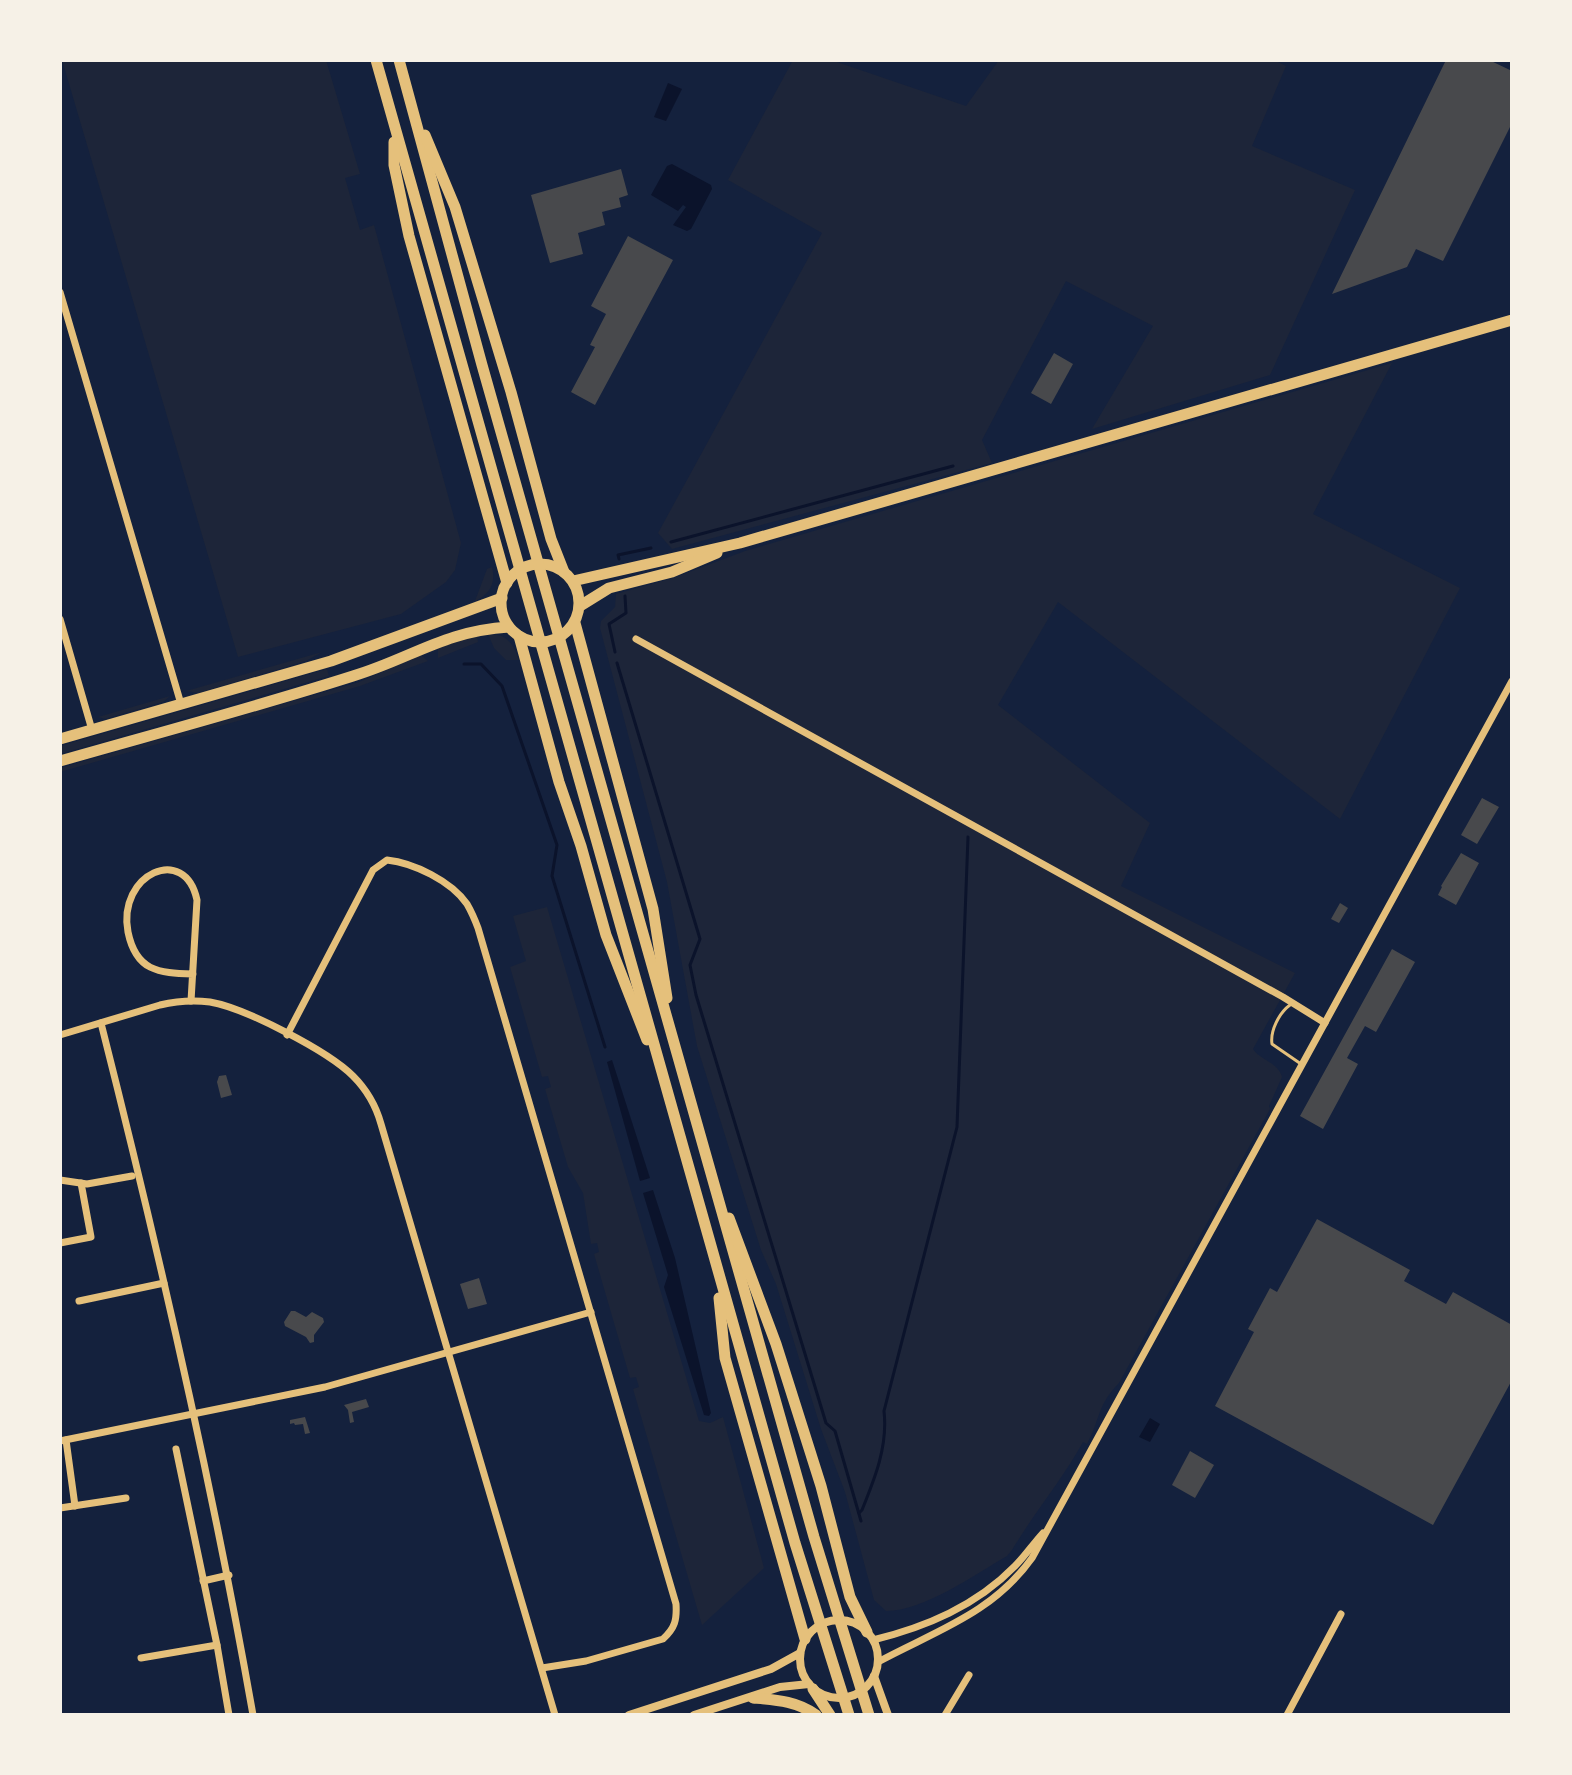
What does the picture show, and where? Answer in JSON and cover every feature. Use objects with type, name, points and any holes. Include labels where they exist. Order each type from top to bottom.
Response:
[{"type":"main road","points":[[376,60],[795,1543],[849,1715]]},
{"type":"main road","points":[[399,60],[814,1537],[869,1715]]},
{"type":"main road","points":[[415,117],[435,154],[455,207],[511,392],[551,539],[568,576],[578,592],[580,606],[575,623],[567,632],[544,642],[531,641],[509,627],[501,608],[507,583],[515,573],[527,566],[553,566],[568,576],[740,543],[1512,320]]},
{"type":"main road","points":[[393,125],[394,165],[409,236],[507,583]]},
{"type":"main road","points":[[580,606],[609,588],[657,576],[740,543]]},
{"type":"main road","points":[[657,576],[667,559]]},
{"type":"main road","points":[[60,739],[331,661],[502,598]]},
{"type":"main road","points":[[575,623],[653,909],[672,1034]]},
{"type":"main road","points":[[60,761],[339,681],[447,637],[481,629],[509,627]]},
{"type":"main road","points":[[519,636],[606,935],[641,1028],[660,1065]]},
{"type":"main road","points":[[331,661],[339,681]]},
{"type":"main road","points":[[715,1188],[736,1231],[776,1344],[821,1486],[850,1597],[870,1636]]},
{"type":"main road","points":[[717,1269],[725,1358],[805,1639]]},
{"type":"main road","points":[[811,1686],[830,1715]]},
{"type":"main road","points":[[753,1698],[797,1705],[816,1715]]},
{"type":"street","points":[[60,292],[181,704]]},
{"type":"street","points":[[60,619],[92,730]]},
{"type":"street","points":[[636,639],[1325,1023]]},
{"type":"street","points":[[878,1662],[925,1641],[986,1604],[1024,1570],[1041,1544],[1512,681]]},
{"type":"street","points":[[287,1035],[373,870],[387,860],[404,862],[454,889],[468,905],[478,928],[676,1604],[677,1618],[672,1630],[663,1639],[586,1661],[542,1668]]},
{"type":"street","points":[[191,1001],[193,974],[197,900],[195,891],[186,877],[156,871],[147,876],[130,896],[126,921],[130,941],[135,954],[152,969],[163,973],[193,974]]},
{"type":"street","points":[[60,1035],[160,1005],[206,1002],[237,1010],[287,1035],[341,1065],[354,1077],[375,1106],[555,1715]]},
{"type":"street","points":[[101,1023],[164,1283],[229,1575],[253,1715]]},
{"type":"street","points":[[60,1180],[81,1183],[132,1176]]},
{"type":"street","points":[[60,1243],[91,1237],[81,1183]]},
{"type":"street","points":[[79,1301],[164,1283]]},
{"type":"street","points":[[75,1506],[63,1441],[325,1387],[591,1312]]},
{"type":"street","points":[[176,1449],[229,1715]]},
{"type":"street","points":[[60,1508],[126,1498]]},
{"type":"street","points":[[870,1636],[915,1630],[976,1598],[1017,1564],[1049,1525]]},
{"type":"street","points":[[203,1581],[229,1575]]},
{"type":"street","points":[[1287,1715],[1341,1614]]},
{"type":"street","points":[[829,1621],[850,1621],[870,1636],[878,1662],[874,1676],[861,1691],[842,1698],[821,1694],[802,1673],[800,1653],[805,1639],[811,1631],[829,1621]]},
{"type":"street","points":[[141,1658],[217,1645]]},
{"type":"street","points":[[629,1715],[771,1669],[800,1653]]},
{"type":"street","points":[[945,1715],[969,1675]]},
{"type":"street","points":[[874,1676],[888,1715]]},
{"type":"street","points":[[694,1715],[780,1687],[811,1686]]},
{"type":"lane","points":[[1293,1003],[1285,1008],[1276,1024],[1271,1035],[1272,1044],[1302,1065]]},
{"type":"shaded area","points":[[62,60],[326,60],[360,174],[345,178],[360,230],[374,225],[461,543],[455,570],[446,582],[401,614],[238,657]]},
{"type":"shaded area","points":[[793,60],[831,60],[966,106],[999,60],[1274,60],[1286,66],[1252,146],[1355,190],[1270,375],[1092,429],[1153,326],[1066,281],[982,440],[992,463],[672,549],[658,533],[822,233],[728,180]]},
{"type":"shaded area","points":[[668,83],[682,89],[666,121],[654,117]]},
{"type":"shaded area","points":[[672,164],[711,185],[712,189],[691,229],[687,231],[673,225],[686,207],[683,205],[678,211],[651,195],[667,166]]},
{"type":"shaded area","points":[[1392,363],[1313,514],[1460,588],[1340,819],[1058,602],[998,705],[1150,823],[1121,886],[1295,973],[1253,1049],[1277,1068],[1282,1077],[1270,1109],[1119,1383],[1102,1406],[1087,1444],[1083,1442],[1007,1556],[932,1599],[886,1611],[874,1600],[845,1492],[821,1429],[776,1284],[761,1250],[697,1046],[667,882],[600,628],[601,621],[615,607],[616,594],[673,578],[745,551]]},
{"type":"shaded area","points":[[492,567],[491,587],[475,601],[487,569]]},
{"type":"shaded area","points":[[488,634],[508,641],[519,660],[506,660],[494,648]]},
{"type":"shaded area","points":[[477,636],[478,642],[438,658],[441,646]]},
{"type":"shaded area","points":[[322,652],[306,661],[198,693],[186,691]]},
{"type":"shaded area","points":[[421,655],[428,661],[360,686],[60,772],[60,768],[359,682]]},
{"type":"shaded area","points":[[327,669],[329,676],[60,754],[60,746]]},
{"type":"shaded area","points":[[170,696],[163,702],[105,719],[98,717]]},
{"type":"shaded area","points":[[547,907],[699,1421],[710,1423],[723,1417],[764,1568],[702,1625],[633,1389],[639,1387],[636,1377],[630,1378],[594,1254],[599,1252],[597,1243],[591,1244],[583,1193],[568,1167],[545,1089],[551,1087],[548,1076],[542,1077],[510,967],[526,961],[513,916]]},
{"type":"shaded area","points":[[612,1060],[650,1178],[640,1181],[607,1062]]},
{"type":"shaded area","points":[[653,1190],[675,1258],[711,1413],[709,1416],[704,1415],[664,1287],[668,1275],[643,1193]]},
{"type":"shaded area","points":[[1150,1418],[1160,1424],[1150,1442],[1139,1437]]},
{"type":"building","points":[[1446,60],[1489,60],[1512,71],[1512,123],[1443,261],[1416,249],[1407,267],[1332,294]]},
{"type":"building","points":[[621,169],[628,195],[619,198],[621,207],[602,212],[605,225],[578,233],[583,254],[550,263],[531,195]]},
{"type":"building","points":[[628,236],[673,260],[595,405],[571,392],[595,347],[590,345],[606,314],[591,306]]},
{"type":"building","points":[[1054,353],[1073,364],[1051,404],[1031,393]]},
{"type":"building","points":[[1482,798],[1499,807],[1477,844],[1461,835]]},
{"type":"building","points":[[1461,853],[1479,863],[1456,905],[1438,895]]},
{"type":"building","points":[[1340,903],[1348,908],[1339,923],[1331,919]]},
{"type":"building","points":[[1392,949],[1415,962],[1376,1032],[1365,1026],[1347,1058],[1358,1064],[1323,1129],[1300,1116]]},
{"type":"building","points":[[226,1075],[232,1095],[221,1098],[217,1082],[219,1076]]},
{"type":"building","points":[[1317,1219],[1410,1270],[1404,1281],[1446,1304],[1453,1292],[1512,1325],[1512,1380],[1433,1525],[1215,1406],[1254,1332],[1248,1329],[1270,1288],[1277,1292]]},
{"type":"building","points":[[479,1278],[487,1304],[468,1309],[460,1284]]},
{"type":"building","points":[[291,1311],[306,1317],[312,1312],[323,1318],[324,1322],[314,1335],[314,1342],[310,1343],[306,1337],[285,1326],[284,1322]]},
{"type":"building","points":[[366,1399],[369,1407],[352,1412],[354,1422],[350,1423],[344,1405]]},
{"type":"building","points":[[305,1417],[310,1433],[305,1434],[303,1424],[290,1424],[290,1420]]},
{"type":"building","points":[[1190,1451],[1214,1465],[1195,1498],[1172,1485]]},
{"type":"waterway","points":[[671,542],[953,466]]},
{"type":"waterway","points":[[619,559],[618,555],[651,548]]},
{"type":"waterway","points":[[615,652],[609,624],[626,613],[625,596]]},
{"type":"waterway","points":[[617,663],[700,939],[690,965],[696,995],[826,1423],[835,1431],[861,1521]]},
{"type":"waterway","points":[[464,664],[481,664],[502,686],[557,845],[552,876],[605,1047]]},
{"type":"waterway","points":[[859,1513],[879,1462],[884,1437],[884,1411],[957,1127],[968,837]]}]
